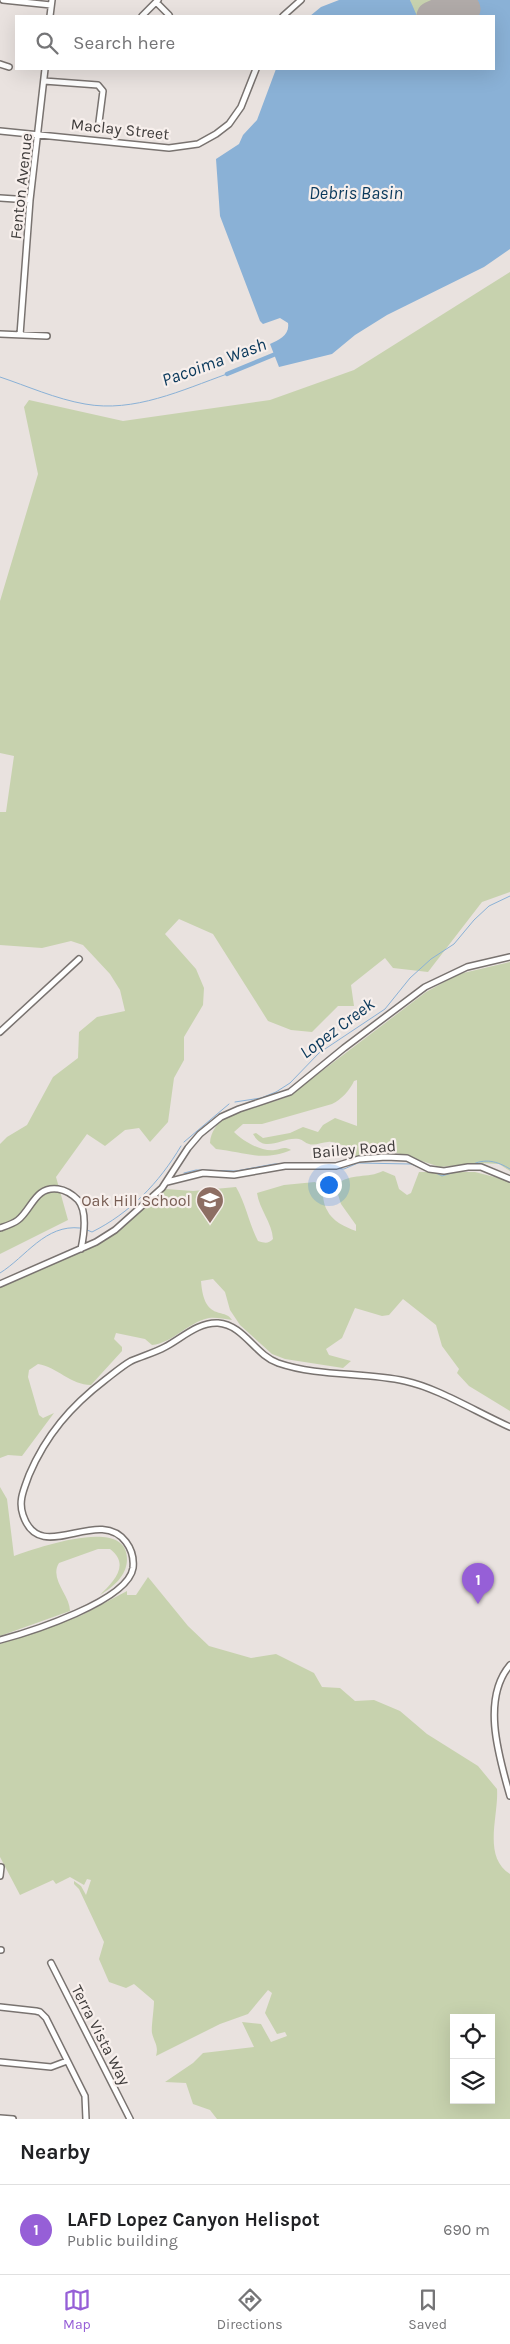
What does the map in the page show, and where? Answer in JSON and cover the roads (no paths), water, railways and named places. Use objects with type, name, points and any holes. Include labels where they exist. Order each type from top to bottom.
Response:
[{"type":"street","points":[[3,0],[52,2],[50,15]]},
{"type":"street","points":[[285,15],[301,0]]},
{"type":"street","points":[[143,15],[155,1],[169,15]]},
{"type":"street","points":[[0,64],[9,67]]},
{"type":"street","name":"Fenton Avenue","points":[[20,335],[30,200],[45,70]]},
{"type":"street","name":"Maclay Street","points":[[0,131],[169,148],[198,144],[229,124],[241,107],[256,70]]},
{"type":"street","points":[[44,81],[98,85],[101,87],[103,92],[99,122]]},
{"type":"street","points":[[0,198],[30,200]]},
{"type":"street","points":[[0,334],[47,336]]},
{"type":"street","points":[[0,1284],[80,1249],[115,1230],[139,1210],[167,1182],[188,1148],[200,1134],[221,1117],[239,1108],[290,1092],[418,992],[442,978],[467,967],[510,957]]},
{"type":"street","points":[[0,1032],[79,959]]},
{"type":"street","name":"Bailey Road","points":[[167,1182],[199,1174],[234,1175],[284,1166],[336,1166],[359,1159],[386,1157],[407,1158],[429,1169],[444,1172],[468,1167],[481,1167],[510,1178]]},
{"type":"street","points":[[0,1228],[19,1219],[40,1194],[51,1189],[59,1189],[77,1199],[83,1210],[83,1236],[80,1249]]},
{"type":"street","points":[[0,1640],[85,1610],[109,1597],[127,1582],[133,1568],[132,1554],[129,1546],[120,1536],[106,1529],[58,1538],[44,1536],[27,1524],[22,1511],[21,1497],[33,1465],[48,1437],[80,1399],[129,1362],[164,1348],[198,1326],[214,1323],[230,1326],[268,1358],[277,1363],[324,1372],[387,1378],[416,1384],[510,1428]]},
{"type":"street","points":[[510,1665],[498,1684],[495,1699],[498,1754],[510,1796]]},
{"type":"street","points":[[0,1876],[1,1867]]},
{"type":"street","name":"Terra Vista Way","points":[[51,1963],[130,2119]]},
{"type":"street","points":[[0,2007],[32,2010],[40,2012],[46,2018],[85,2096],[86,2119]]},
{"type":"street","points":[[0,2062],[50,2067],[67,2061]]},
{"type":"street","points":[[2,2118],[14,2119]]},
{"type":"water","points":[[339,0],[410,0],[417,15],[311,15],[321,7]]},
{"type":"water","name":"Debris Basin","points":[[465,0],[510,0],[510,249],[484,267],[387,315],[355,335],[332,354],[279,367],[270,344],[286,334],[288,323],[280,318],[263,324],[260,321],[220,216],[216,159],[239,144],[243,135],[257,120],[276,70],[495,70],[495,15],[466,15],[471,13]]},
{"type":"waterway","name":"Pacoima Wash","points":[[227,374],[278,353]]},
{"type":"waterway","name":"Pacoima Wash","points":[[0,377],[63,399],[103,406],[140,403],[175,393],[227,374]]},
{"type":"waterway","name":"Lopez Creek","points":[[235,1102],[261,1098],[276,1092],[290,1083],[319,1053],[385,1009],[410,978],[431,959],[454,944],[474,920],[489,906],[510,896]]},
{"type":"waterway","name":"Lopez Creek","points":[[184,1142],[229,1104]]},
{"type":"waterway","name":"Lopez Creek","points":[[87,1230],[92,1232],[119,1216],[131,1206],[153,1184],[181,1146]]},
{"type":"waterway","points":[[471,1165],[491,1161],[510,1169]]},
{"type":"waterway","points":[[332,1168],[344,1169],[358,1163],[411,1164],[426,1170]]},
{"type":"waterway","points":[[184,1173],[196,1170],[236,1171],[274,1164],[305,1164]]},
{"type":"waterway","points":[[434,1172],[442,1176],[461,1170]]},
{"type":"waterway","name":"Lopez Creek","points":[[0,1273],[46,1236],[68,1228],[80,1228]]},
{"type":"place","name":"Oak Hill School","points":[[210,1224]]},
{"type":"place","name":"LAFD Lopez Canyon Helispot","points":[[478,1604]]}]
